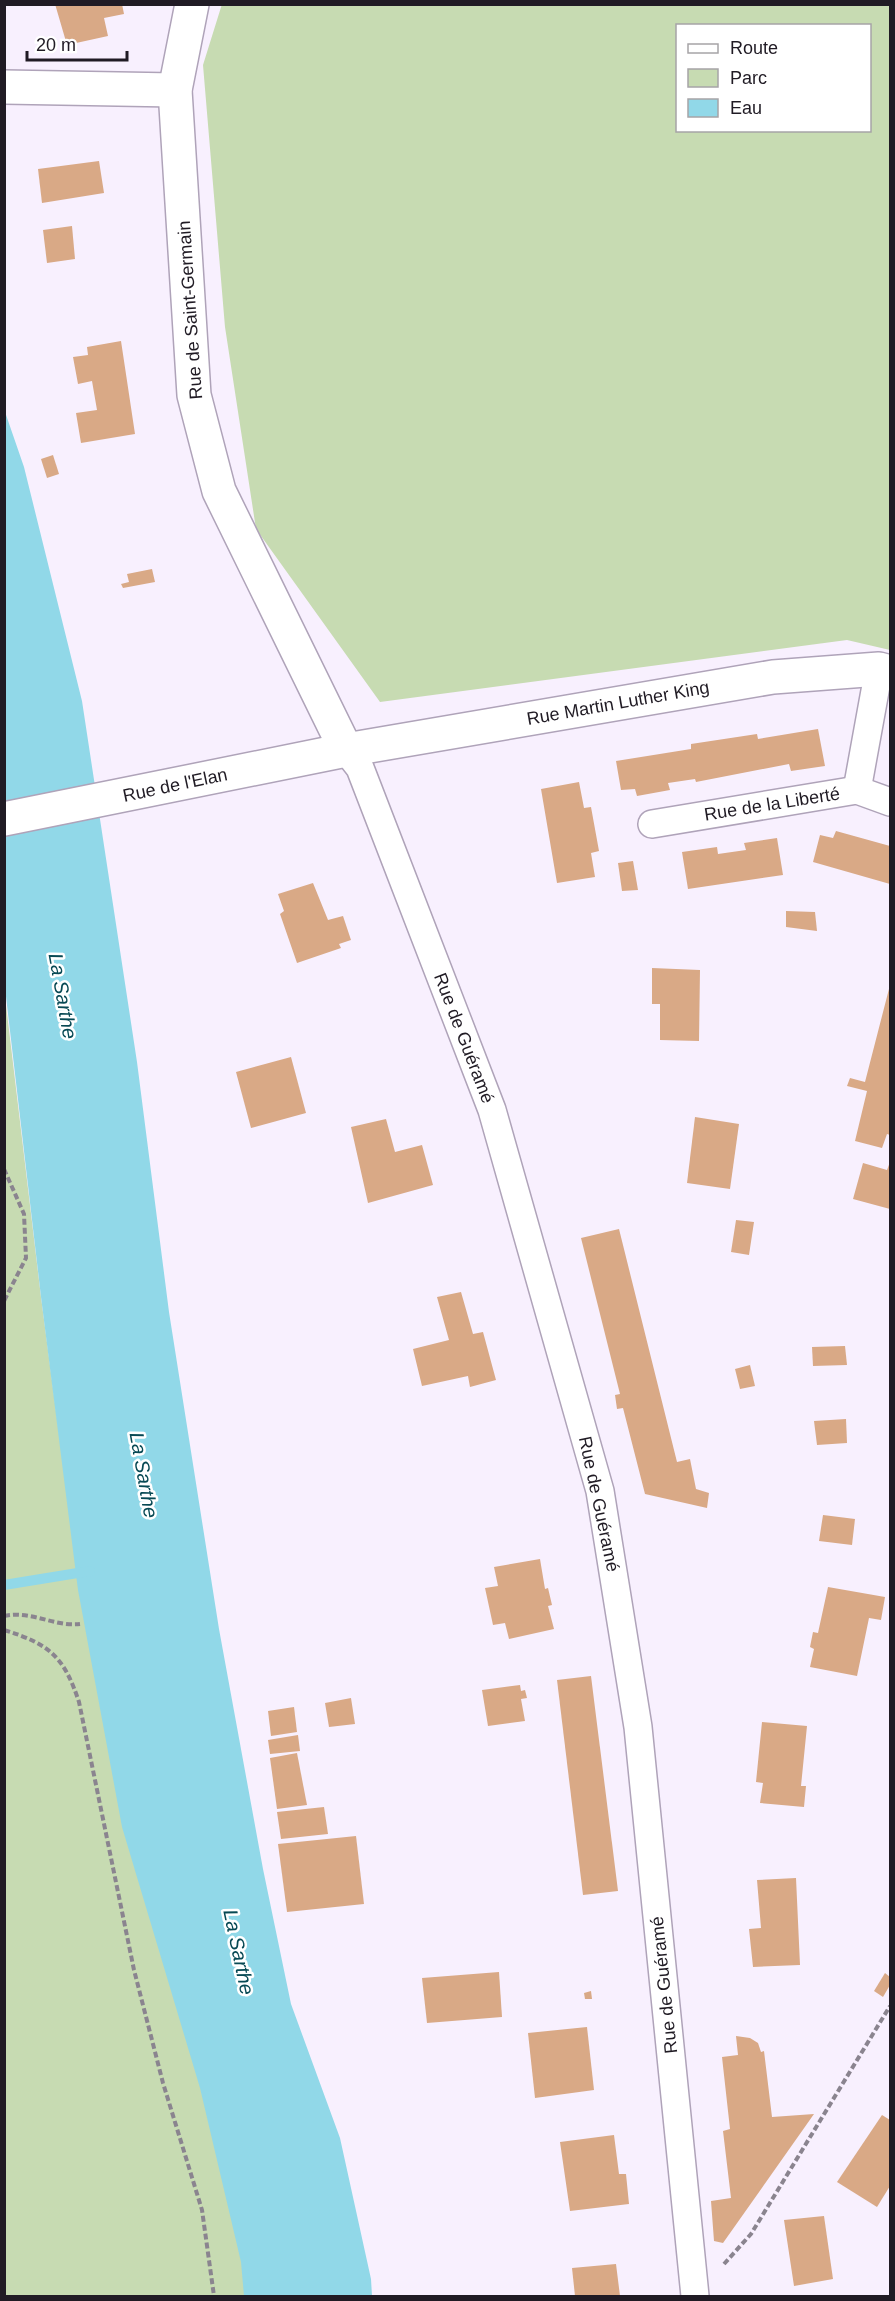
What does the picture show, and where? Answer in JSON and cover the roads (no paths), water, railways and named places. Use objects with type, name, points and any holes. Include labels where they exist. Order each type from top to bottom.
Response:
[{"type":"street","name":"Rue de Saint-Germain","points":[[192,4],[175,90],[194,395],[219,491],[346,750]]},
{"type":"street","points":[[4,87],[175,90]]},
{"type":"street","points":[[857,790],[885,671]]},
{"type":"street","name":"Rue Martin Luther King","points":[[346,750],[773,676],[885,671]]},
{"type":"street","name":"Rue de l'Elan","points":[[4,819],[346,750]]},
{"type":"street","name":"Rue de Guéramé","points":[[346,750],[360,768],[492,1110],[600,1491],[638,1727],[695,2296]]},
{"type":"street","name":"Rue de la Liberté","points":[[652,824],[857,790],[891,802]]},
{"type":"water","name":"La Sarthe","points":[[4,409],[24,467],[82,701],[137,1062],[169,1312],[219,1629],[263,1869],[291,2004],[340,2138],[371,2279],[372,2296],[244,2296],[241,2262],[200,2088],[122,1827],[78,1590],[5,988]]},
{"type":"waterway","points":[[4,1585],[90,1571]]}]
